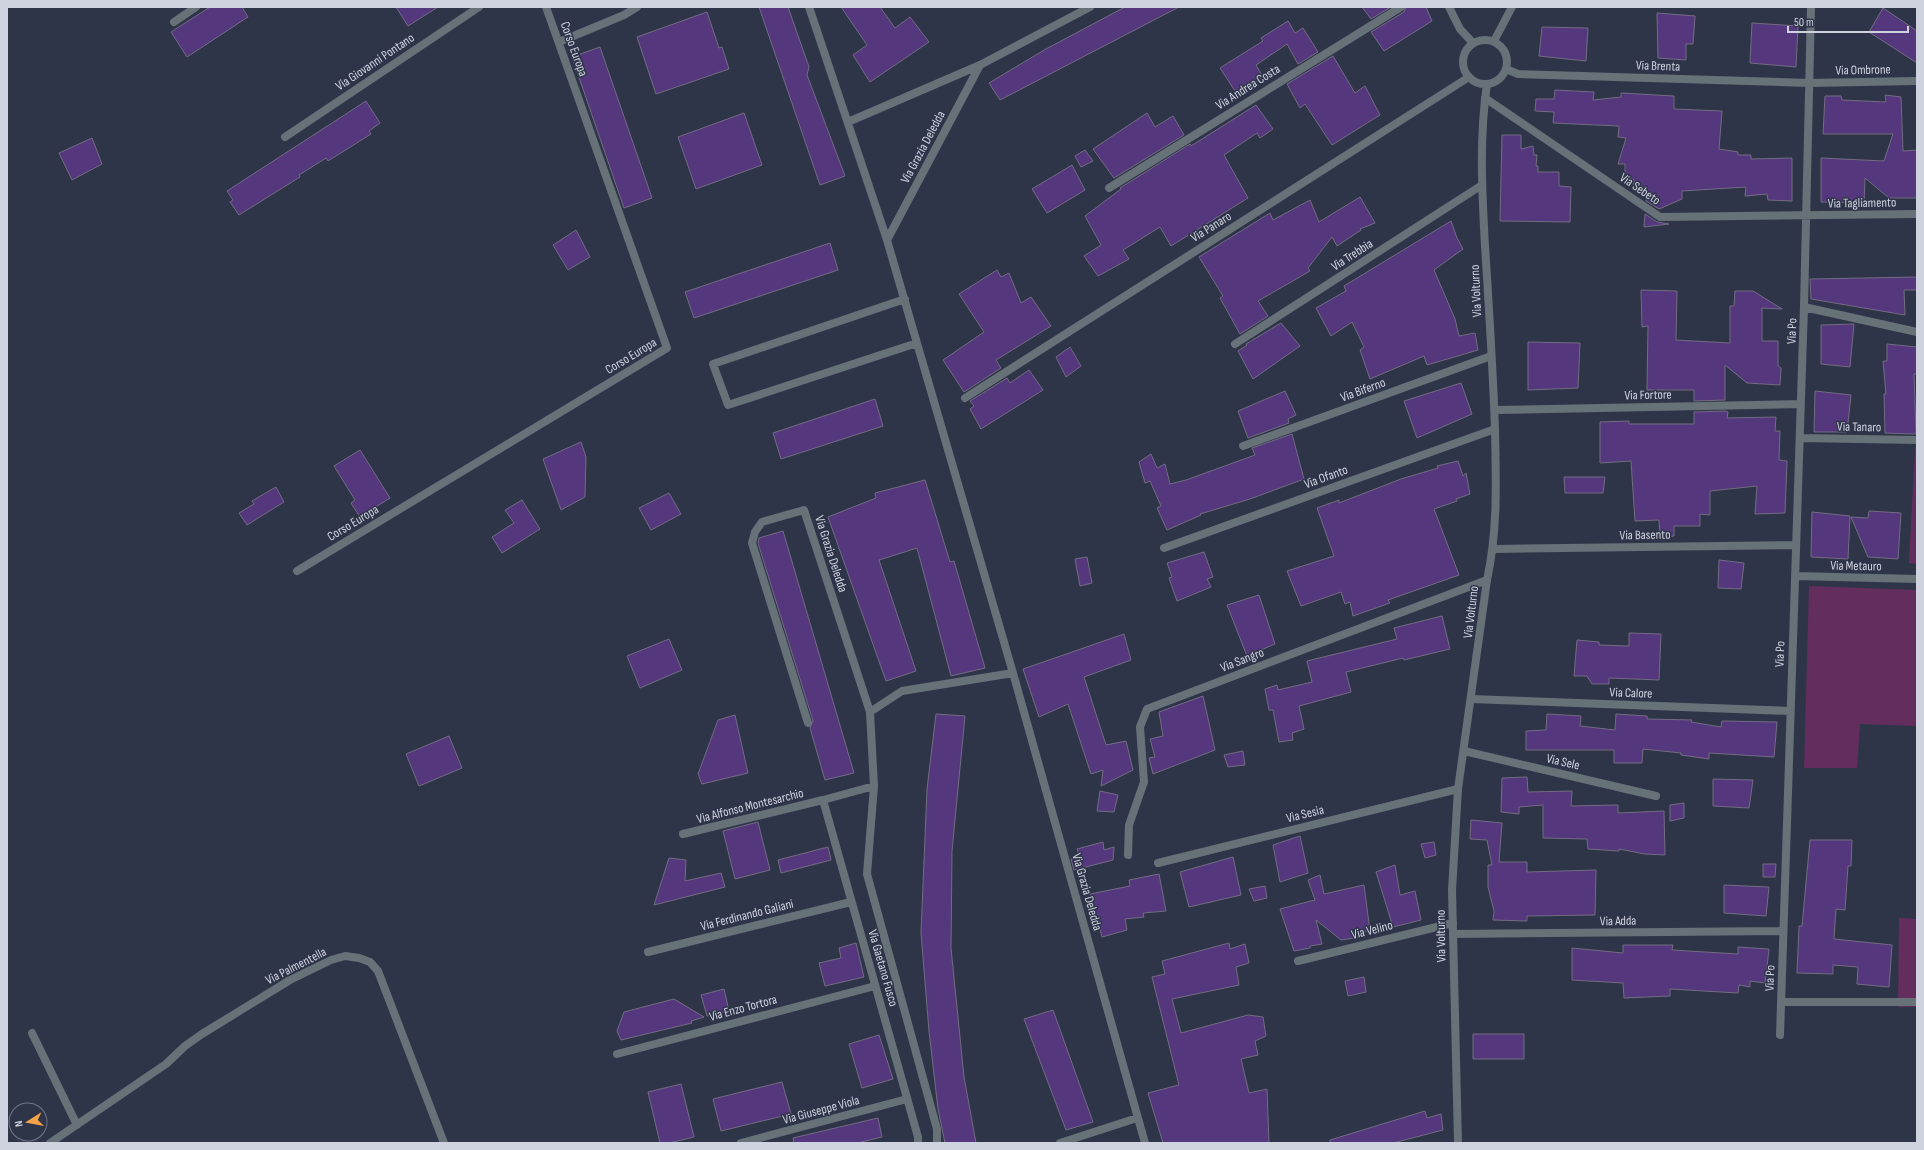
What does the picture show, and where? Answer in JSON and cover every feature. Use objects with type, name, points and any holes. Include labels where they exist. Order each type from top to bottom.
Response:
[{"type":"street","points":[[174,22],[196,7]]},
{"type":"street","name":"Via Giovanni Pontano","points":[[285,137],[479,7]]},
{"type":"street","name":"Corso Europa","points":[[297,571],[667,348],[546,7]]},
{"type":"street","points":[[559,42],[624,15],[637,7]]},
{"type":"street","name":"Via Grazia Deledda","points":[[809,7],[887,240],[905,299],[1013,673],[1145,1143]]},
{"type":"street","points":[[848,122],[980,65],[1090,7]]},
{"type":"street","name":"Via Andrea Costa","points":[[1109,188],[1401,7]]},
{"type":"street","points":[[1449,7],[1460,29],[1473,43]]},
{"type":"street","points":[[1494,42],[1512,7]]},
{"type":"street","name":"Via Po","points":[[1780,1035],[1804,308],[1811,7]]},
{"type":"street","points":[[1487,40],[1494,42],[1504,50],[1507,56],[1506,70],[1499,79],[1487,84],[1474,81],[1465,70],[1464,63],[1468,49],[1473,43],[1487,40]]},
{"type":"street","name":"Via Grazia Deledda","points":[[887,240],[980,65]]},
{"type":"street","name":"Via Brenta","points":[[1506,70],[1518,74],[1809,83]]},
{"type":"street","name":"Via Panaro","points":[[965,398],[1470,76]]},
{"type":"street","name":"Via Ombrone","points":[[1809,83],[1917,81]]},
{"type":"street","name":"Via Volturno","points":[[1458,1143],[1452,890],[1458,789],[1487,580],[1494,549],[1497,489],[1495,410],[1482,185],[1482,117],[1487,84]]},
{"type":"street","name":"Via Sebeto","points":[[1485,98],[1660,218],[1806,216]]},
{"type":"street","name":"Via Trebbia","points":[[1235,344],[1482,185]]},
{"type":"street","name":"Via Tagliamento","points":[[1806,216],[1917,214]]},
{"type":"street","points":[[905,299],[713,364],[728,405],[917,343]]},
{"type":"street","name":"Via Po","points":[[1804,308],[1917,332]]},
{"type":"street","name":"Via Biferno","points":[[1243,446],[1492,356]]},
{"type":"street","name":"Via Fortore","points":[[1495,410],[1801,404]]},
{"type":"street","name":"Via Ofanto","points":[[1164,548],[1495,429]]},
{"type":"street","name":"Via Tanaro","points":[[1800,438],[1917,440]]},
{"type":"street","name":"Via Grazia Deledda","points":[[808,723],[752,542],[755,532],[762,522],[804,510],[870,712],[874,786],[867,874],[937,1129],[937,1143]]},
{"type":"street","name":"Via Basento","points":[[1494,549],[1796,545]]},
{"type":"street","name":"Via Metauro","points":[[1795,576],[1917,579]]},
{"type":"street","name":"Via Sangro","points":[[1128,855],[1129,825],[1144,782],[1140,727],[1147,709],[1487,580]]},
{"type":"street","points":[[870,712],[902,691],[1013,673]]},
{"type":"street","name":"Via Calore","points":[[1471,699],[1790,711]]},
{"type":"street","name":"Via Sele","points":[[1464,751],[1656,796]]},
{"type":"street","points":[[823,800],[874,786]]},
{"type":"street","name":"Via Sesia","points":[[1158,863],[1458,789]]},
{"type":"street","name":"Via Alfonso Montesarchio","points":[[683,834],[823,800]]},
{"type":"street","name":"Via Gaetano Fusco","points":[[823,800],[918,1137],[918,1143]]},
{"type":"street","name":"Via Ferdinando Galiani","points":[[648,952],[851,902]]},
{"type":"street","name":"Via Velino","points":[[1298,961],[1453,923]]},
{"type":"street","name":"Via Adda","points":[[1453,934],[1783,931]]},
{"type":"street","name":"Via Palmentella","points":[[50,1143],[166,1064],[185,1046],[202,1034],[290,980],[325,963],[345,956],[359,958],[370,962],[378,971],[444,1143]]},
{"type":"street","name":"Via Enzo Tortora","points":[[617,1054],[875,986]]},
{"type":"street","name":"Via Po","points":[[1781,1002],[1917,1002]]},
{"type":"street","points":[[32,1033],[77,1125]]},
{"type":"street","name":"Via Giuseppe Viola","points":[[741,1143],[907,1099]]},
{"type":"street","points":[[1060,1143],[1137,1118]]},
{"type":"shaded area","points":[[1915,447],[1917,447],[1917,564],[1909,563]]},
{"type":"shaded area","points":[[1809,586],[1917,590],[1917,726],[1860,724],[1857,768],[1804,768]]},
{"type":"shaded area","points":[[1917,912],[1917,1007],[1898,1007],[1899,918],[1916,919]]},
{"type":"building","points":[[210,7],[242,7],[248,17],[187,57],[171,32]]},
{"type":"building","points":[[396,7],[438,7],[408,26]]},
{"type":"building","points":[[759,7],[788,7],[809,67],[807,75],[845,176],[820,185]]},
{"type":"building","points":[[841,7],[880,7],[895,28],[910,17],[929,42],[870,82],[853,55],[867,45]]},
{"type":"building","points":[[1125,7],[1179,7],[1000,100],[989,83],[1046,49]]},
{"type":"building","points":[[1362,7],[1391,7],[1371,19]]},
{"type":"building","points":[[1406,7],[1426,7],[1432,21],[1384,51],[1371,32],[1404,12]]},
{"type":"building","points":[[1883,8],[1917,31],[1917,63],[1869,32]]},
{"type":"building","points":[[707,12],[719,48],[722,47],[729,69],[656,94],[637,37]]},
{"type":"building","points":[[1657,13],[1695,16],[1693,44],[1686,44],[1686,60],[1658,58]]},
{"type":"building","points":[[1288,21],[1295,33],[1303,28],[1318,52],[1298,64],[1287,44],[1256,65],[1263,77],[1237,94],[1220,68],[1263,41],[1261,38]]},
{"type":"building","points":[[1752,23],[1798,26],[1796,67],[1750,63]]},
{"type":"building","points":[[1542,27],[1588,28],[1586,61],[1539,56]]},
{"type":"building","points":[[600,47],[652,198],[624,208],[572,57]]},
{"type":"building","points":[[1333,56],[1355,93],[1365,86],[1380,115],[1332,145],[1305,104],[1300,108],[1287,84]]},
{"type":"building","points":[[1555,90],[1594,92],[1593,100],[1621,97],[1621,93],[1674,96],[1674,109],[1722,111],[1719,149],[1738,152],[1738,155],[1751,155],[1751,159],[1792,158],[1792,201],[1768,200],[1767,194],[1745,196],[1746,187],[1682,191],[1682,199],[1659,209],[1646,201],[1647,194],[1643,194],[1644,188],[1633,187],[1634,180],[1625,176],[1625,164],[1618,164],[1626,138],[1618,137],[1619,126],[1553,123],[1554,112],[1535,111],[1536,99],[1554,99]]},
{"type":"building","points":[[1885,95],[1901,97],[1903,151],[1917,150],[1917,198],[1889,198],[1865,178],[1864,203],[1821,202],[1821,158],[1884,161],[1893,134],[1823,134],[1825,96],[1841,96],[1842,100],[1886,102]]},
{"type":"building","points":[[366,101],[380,123],[369,131],[371,134],[328,161],[326,158],[299,175],[300,177],[239,215],[230,202],[233,200],[227,191]]},
{"type":"building","points":[[1256,105],[1273,129],[1260,138],[1257,133],[1224,155],[1248,198],[1171,246],[1160,227],[1123,250],[1129,259],[1098,276],[1084,256],[1101,245],[1085,216],[1121,189],[1120,188]]},
{"type":"building","points":[[744,113],[762,165],[696,189],[678,137]]},
{"type":"building","points":[[1147,113],[1155,127],[1173,116],[1184,135],[1114,178],[1093,149]]},
{"type":"building","points":[[1502,135],[1521,135],[1521,149],[1533,146],[1534,155],[1537,155],[1536,166],[1538,166],[1538,172],[1559,172],[1559,186],[1571,187],[1570,222],[1500,221]]},
{"type":"building","points":[[92,138],[102,164],[72,180],[59,153]]},
{"type":"building","points":[[1085,150],[1093,161],[1081,167],[1075,156]]},
{"type":"building","points":[[1072,165],[1085,190],[1047,213],[1032,189]]},
{"type":"building","points":[[1360,197],[1375,223],[1360,229],[1361,230],[1337,246],[1332,237],[1308,268],[1310,271],[1258,301],[1268,316],[1240,334],[1220,298],[1223,296],[1199,257],[1270,213],[1273,220],[1310,200],[1319,222]]},
{"type":"building","points":[[1645,214],[1657,222],[1669,224],[1644,227]]},
{"type":"building","points":[[1451,221],[1463,249],[1434,270],[1455,319],[1459,336],[1475,333],[1478,350],[1427,365],[1424,356],[1370,379],[1360,350],[1364,347],[1352,322],[1331,336],[1316,308],[1346,291],[1344,286]]},
{"type":"building","points":[[576,230],[590,257],[568,270],[553,245]]},
{"type":"building","points":[[830,243],[838,270],[694,318],[685,292]]},
{"type":"building","points":[[997,270],[1001,277],[1009,273],[1021,303],[1031,297],[1051,326],[996,360],[1001,368],[964,392],[943,360],[984,332],[959,294]]},
{"type":"building","points":[[1917,277],[1917,290],[1904,290],[1905,315],[1811,299],[1810,279]]},
{"type":"building","points":[[1641,290],[1677,291],[1676,340],[1730,343],[1730,306],[1734,306],[1735,291],[1753,291],[1782,309],[1762,308],[1762,341],[1778,341],[1778,366],[1781,368],[1780,385],[1747,383],[1725,365],[1725,400],[1694,401],[1694,390],[1647,390],[1648,326],[1642,327]]},
{"type":"building","points":[[1281,323],[1300,346],[1253,379],[1238,351],[1247,345],[1246,344]]},
{"type":"building","points":[[1854,324],[1850,367],[1821,364],[1821,325]]},
{"type":"building","points":[[1528,342],[1580,343],[1578,388],[1528,390]]},
{"type":"building","points":[[1887,344],[1917,347],[1917,374],[1914,374],[1916,434],[1885,433],[1884,394],[1886,394],[1883,361],[1887,361]]},
{"type":"building","points":[[1070,347],[1081,366],[1066,377],[1056,357]]},
{"type":"building","points":[[1029,370],[1043,390],[981,429],[970,409],[974,406],[970,401],[1007,378],[1010,383]]},
{"type":"building","points":[[1461,383],[1472,414],[1417,438],[1404,401]]},
{"type":"building","points":[[1285,391],[1296,415],[1288,419],[1289,423],[1248,438],[1238,411]]},
{"type":"building","points":[[1815,391],[1851,395],[1847,432],[1814,432]]},
{"type":"building","points":[[875,399],[883,426],[781,459],[773,433]]},
{"type":"building","points":[[1694,412],[1728,412],[1727,418],[1776,417],[1775,431],[1780,431],[1779,460],[1787,461],[1785,513],[1755,514],[1757,486],[1710,491],[1710,515],[1700,514],[1700,526],[1674,526],[1674,536],[1660,538],[1659,520],[1635,521],[1631,461],[1600,463],[1600,422],[1629,421],[1629,424],[1694,424]]},
{"type":"building","points":[[1292,434],[1304,479],[1250,499],[1200,514],[1201,515],[1167,530],[1157,508],[1161,506],[1150,481],[1145,483],[1139,462],[1151,454],[1157,468],[1165,464],[1170,484],[1186,480],[1255,455],[1252,448]]},
{"type":"building","points":[[581,442],[586,457],[585,497],[561,510],[543,459]]},
{"type":"building","points":[[360,450],[390,498],[360,517],[351,503],[355,500],[334,466]]},
{"type":"building","points":[[1458,461],[1463,476],[1466,473],[1470,494],[1456,499],[1457,501],[1434,509],[1459,575],[1388,600],[1390,603],[1353,616],[1350,602],[1345,604],[1341,592],[1301,606],[1287,571],[1334,556],[1317,508],[1339,500],[1339,503],[1401,479],[1438,468],[1437,466]]},
{"type":"building","points":[[1564,477],[1605,477],[1603,493],[1565,493]]},
{"type":"building","points":[[925,480],[950,562],[954,561],[985,668],[951,676],[917,548],[879,560],[916,671],[886,681],[828,517],[876,498],[875,493]]},
{"type":"building","points":[[276,487],[284,502],[247,525],[239,513],[254,504],[252,501]]},
{"type":"building","points":[[669,493],[681,514],[651,530],[639,508]]},
{"type":"building","points":[[522,500],[540,529],[502,553],[492,537],[514,523],[505,510]]},
{"type":"building","points":[[1869,511],[1901,513],[1898,559],[1868,557],[1851,517],[1868,518]]},
{"type":"building","points":[[1812,512],[1850,516],[1848,559],[1811,557]]},
{"type":"building","points":[[783,531],[854,773],[825,780],[810,728],[813,721],[758,543],[759,538]]},
{"type":"building","points":[[1204,552],[1213,577],[1207,579],[1211,587],[1177,601],[1169,578],[1172,577],[1167,563]]},
{"type":"building","points":[[1087,557],[1092,583],[1080,586],[1075,559]]},
{"type":"building","points":[[1719,560],[1744,563],[1741,589],[1718,588]]},
{"type":"building","points":[[1259,595],[1275,644],[1247,656],[1227,605]]},
{"type":"building","points":[[1442,616],[1450,649],[1404,660],[1403,658],[1346,672],[1351,692],[1299,706],[1304,729],[1292,733],[1293,740],[1279,742],[1273,710],[1269,710],[1265,689],[1277,685],[1278,690],[1312,682],[1307,661],[1397,639],[1394,628]]},
{"type":"building","points":[[1629,633],[1661,634],[1659,680],[1609,678],[1609,684],[1592,684],[1587,676],[1574,676],[1577,640],[1599,642],[1599,645],[1629,646]]},
{"type":"building","points":[[1124,634],[1131,660],[1084,677],[1106,745],[1126,741],[1133,770],[1101,786],[1103,770],[1091,774],[1068,704],[1039,717],[1023,669]]},
{"type":"building","points":[[669,639],[682,670],[640,688],[627,656]]},
{"type":"building","points":[[1203,696],[1215,750],[1153,774],[1149,758],[1155,757],[1150,739],[1163,736],[1159,712]]},
{"type":"building","points":[[936,714],[965,716],[952,851],[951,948],[964,1077],[976,1143],[945,1143],[938,1109],[929,1031],[921,933],[927,789]]},
{"type":"building","points":[[1547,714],[1581,716],[1580,726],[1615,730],[1616,714],[1647,716],[1647,719],[1692,720],[1691,722],[1721,727],[1722,721],[1777,722],[1774,757],[1709,753],[1709,759],[1681,755],[1681,753],[1643,749],[1642,763],[1614,763],[1614,750],[1526,750],[1526,731],[1546,730]]},
{"type":"building","points":[[735,715],[748,773],[702,784],[698,774],[718,720]]},
{"type":"building","points":[[449,736],[462,768],[419,786],[406,754]]},
{"type":"building","points":[[1243,751],[1245,765],[1228,767],[1224,755]]},
{"type":"building","points":[[1527,777],[1528,792],[1572,791],[1571,806],[1618,805],[1618,813],[1664,811],[1665,855],[1645,854],[1619,849],[1619,851],[1588,849],[1587,839],[1543,838],[1543,805],[1519,807],[1519,814],[1501,812],[1502,778]]},
{"type":"building","points":[[1713,779],[1753,780],[1749,808],[1713,806]]},
{"type":"building","points":[[1100,791],[1118,795],[1114,812],[1097,811]]},
{"type":"building","points":[[1684,803],[1684,818],[1670,821],[1670,805]]},
{"type":"building","points":[[1471,820],[1502,823],[1499,862],[1527,862],[1527,872],[1596,870],[1595,915],[1527,916],[1527,921],[1493,920],[1494,911],[1488,887],[1488,865],[1492,865],[1487,840],[1470,839]]},
{"type":"building","points":[[758,822],[770,870],[735,879],[723,831]]},
{"type":"building","points":[[1300,836],[1308,873],[1280,882],[1273,845]]},
{"type":"building","points":[[1810,840],[1852,840],[1851,866],[1848,866],[1845,910],[1836,909],[1834,939],[1892,945],[1889,987],[1857,984],[1858,967],[1833,965],[1833,974],[1797,973],[1799,926],[1802,926]]},
{"type":"building","points":[[1103,842],[1104,850],[1114,847],[1113,860],[1074,870],[1071,859],[1080,857],[1077,849]]},
{"type":"building","points":[[1434,842],[1436,855],[1425,858],[1421,844]]},
{"type":"building","points":[[828,847],[831,860],[781,873],[778,860]]},
{"type":"building","points":[[1233,857],[1241,895],[1189,907],[1180,872]]},
{"type":"building","points":[[669,858],[686,860],[685,881],[721,873],[725,887],[654,905]]},
{"type":"building","points":[[1763,864],[1776,864],[1775,877],[1763,877]]},
{"type":"building","points":[[1395,865],[1400,895],[1415,891],[1421,920],[1393,927],[1376,872]]},
{"type":"building","points":[[1159,874],[1166,911],[1143,913],[1144,917],[1125,919],[1127,930],[1102,937],[1090,894],[1130,886],[1129,880]]},
{"type":"building","points":[[1320,875],[1324,894],[1364,885],[1370,931],[1358,933],[1360,937],[1341,940],[1316,920],[1322,944],[1294,951],[1280,909],[1315,900],[1308,880]]},
{"type":"building","points":[[1724,885],[1769,887],[1766,916],[1724,913]]},
{"type":"building","points":[[1265,886],[1267,898],[1254,901],[1249,889]]},
{"type":"building","points":[[856,943],[864,977],[825,986],[819,963],[841,958],[839,948]]},
{"type":"building","points":[[1229,943],[1230,949],[1245,944],[1249,963],[1236,967],[1239,985],[1172,999],[1181,1033],[1248,1015],[1263,1017],[1266,1036],[1255,1041],[1258,1055],[1241,1059],[1249,1093],[1267,1089],[1269,1143],[1163,1143],[1148,1093],[1179,1085],[1152,977],[1165,974],[1162,961]]},
{"type":"building","points":[[1623,945],[1673,945],[1672,950],[1738,954],[1738,947],[1769,949],[1765,983],[1750,981],[1750,987],[1739,985],[1738,993],[1670,989],[1670,996],[1624,998],[1623,983],[1572,980],[1572,948],[1623,953]]},
{"type":"building","points":[[1364,977],[1366,992],[1348,996],[1345,981]]},
{"type":"building","points":[[724,989],[729,1011],[707,1016],[701,995]]},
{"type":"building","points":[[674,999],[704,1017],[691,1021],[692,1023],[621,1040],[617,1031],[624,1012]]},
{"type":"building","points":[[1053,1010],[1093,1122],[1066,1130],[1024,1019]]},
{"type":"building","points":[[1473,1034],[1524,1034],[1524,1059],[1473,1059]]},
{"type":"building","points":[[879,1035],[893,1079],[862,1088],[849,1044]]},
{"type":"building","points":[[782,1082],[791,1114],[721,1131],[713,1099]]},
{"type":"building","points":[[681,1084],[694,1137],[669,1143],[660,1143],[648,1092]]},
{"type":"building","points":[[1425,1111],[1427,1118],[1441,1114],[1443,1130],[1393,1143],[1330,1143],[1330,1140]]},
{"type":"building","points":[[878,1118],[882,1137],[857,1143],[794,1143],[793,1138]]}]
